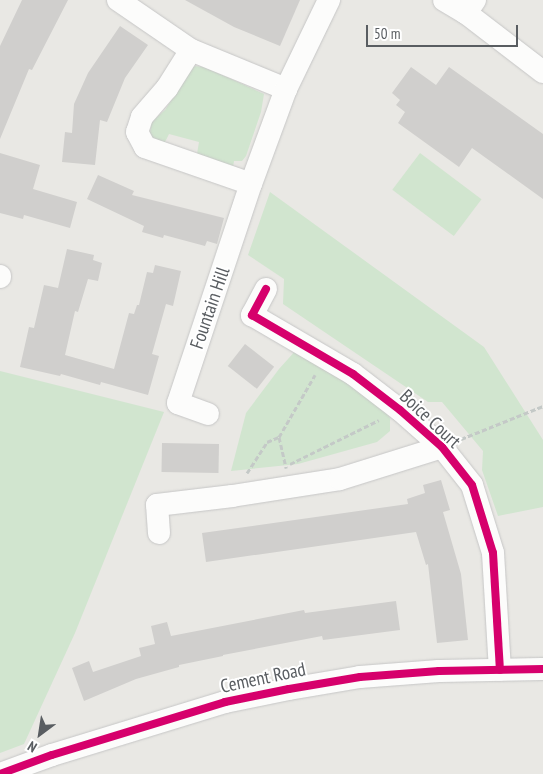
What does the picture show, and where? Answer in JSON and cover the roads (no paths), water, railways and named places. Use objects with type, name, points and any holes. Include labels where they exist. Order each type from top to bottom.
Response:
[{"type":"street","points":[[118,0],[191,50],[286,89]]},
{"type":"street","name":"Fountain Hill","points":[[208,414],[178,402],[251,184],[286,89],[329,0]]},
{"type":"street","points":[[444,0],[471,6],[543,72]]},
{"type":"street","points":[[191,50],[167,88],[142,117],[137,132],[145,147],[251,184]]},
{"type":"street","name":"Boice Court","points":[[266,289],[252,315],[353,374],[400,410],[442,447],[472,485],[493,553],[500,670]]},
{"type":"street","name":"Boice Court","points":[[159,533],[157,505],[290,488],[340,479],[442,447]]},
{"type":"street","name":"Cement Road","points":[[0,774],[52,755],[225,702],[360,677],[543,669]]}]
